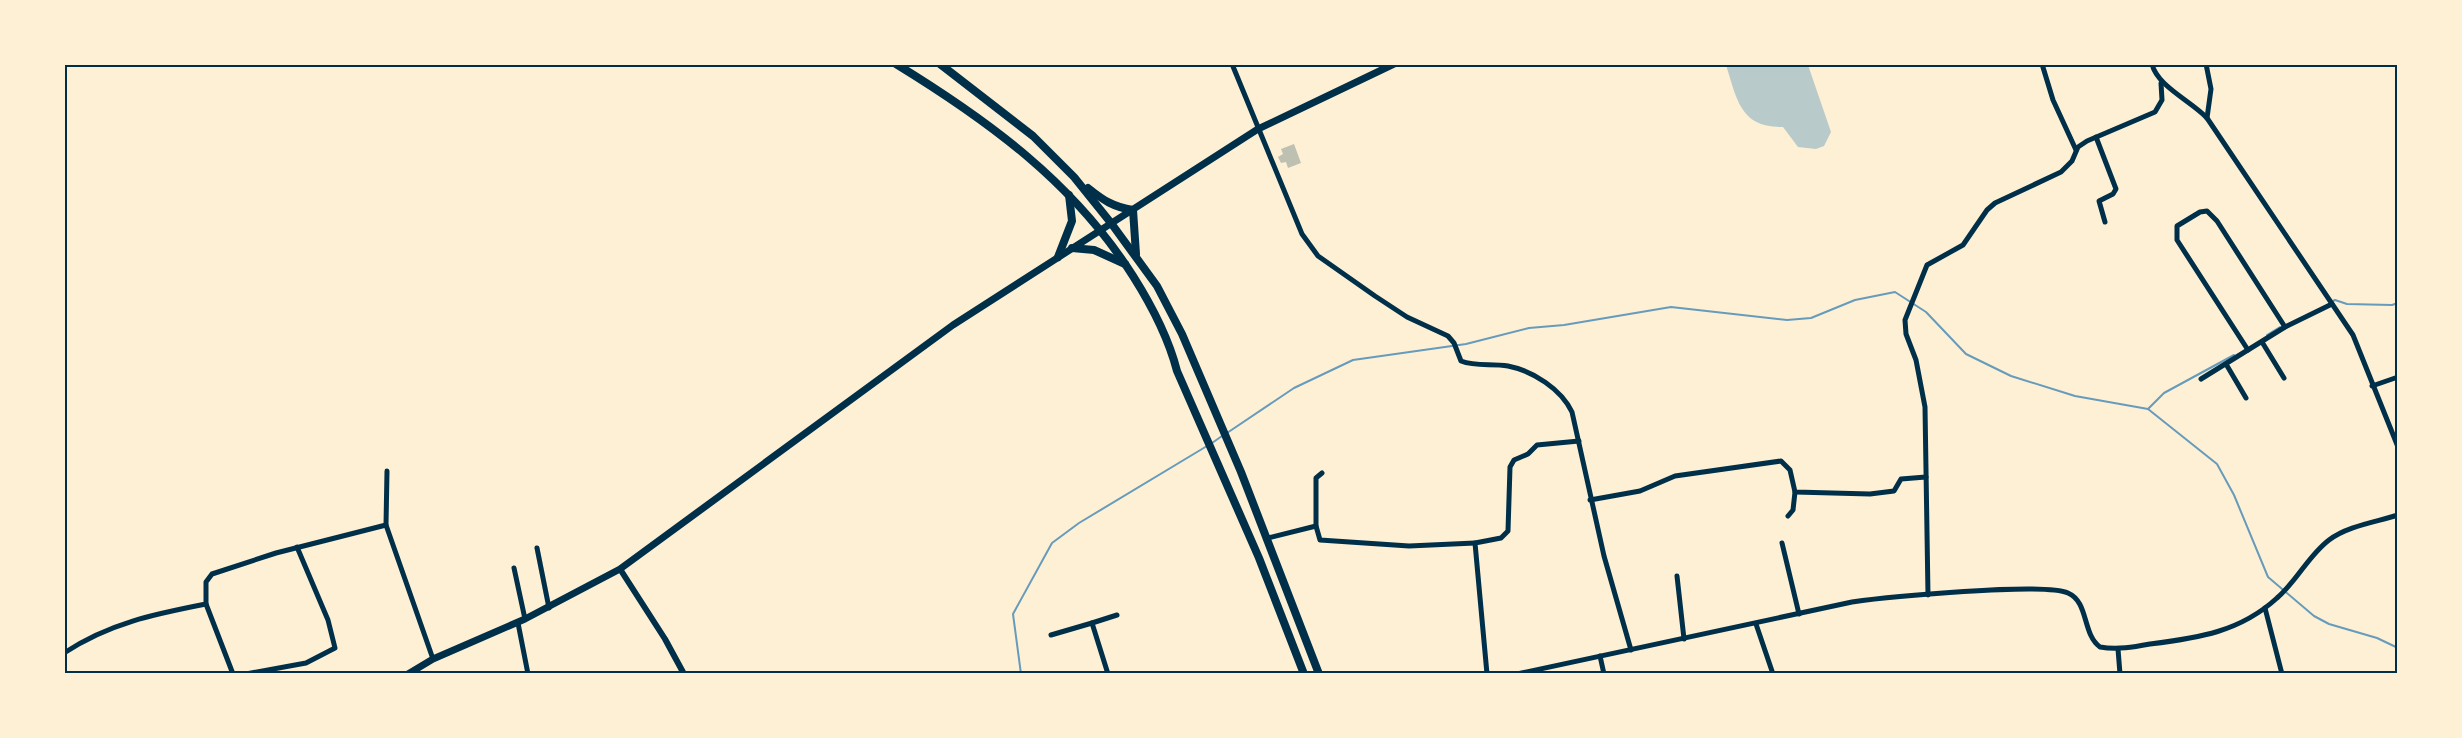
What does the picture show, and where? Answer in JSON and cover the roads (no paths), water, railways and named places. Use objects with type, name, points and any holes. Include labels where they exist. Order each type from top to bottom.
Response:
[{"type":"highway","points":[[896,64],[998,131],[1069,195],[1101,229],[1125,264],[1170,343],[1177,371],[1259,558],[1304,674]]},
{"type":"highway","points":[[940,64],[1033,136],[1074,177],[1112,223],[1157,286],[1241,472],[1319,674]]},
{"type":"highway","points":[[1074,177],[1106,202],[1132,210],[1137,260]]},
{"type":"highway","points":[[1058,257],[1072,221],[1069,195]]},
{"type":"highway","points":[[1072,248],[1094,250],[1125,264]]},
{"type":"main road","points":[[408,674],[433,659],[549,608],[620,569],[952,325],[1258,129],[1394,64]]},
{"type":"street","points":[[1232,64],[1310,248],[1407,317],[1448,336],[1455,346],[1458,358],[1463,362],[1515,368],[1535,377],[1560,394],[1572,412],[1590,500],[1631,650]]},
{"type":"street","points":[[2042,64],[2053,100],[2076,150]]},
{"type":"street","points":[[1928,595],[1925,407],[1916,360],[1905,327],[1927,265],[1963,245],[1987,210],[1995,203],[2067,167],[2081,144],[2155,112],[2162,100],[2161,83],[2152,64]]},
{"type":"street","points":[[2206,64],[2211,86],[2207,118]]},
{"type":"street","points":[[2161,83],[2195,105],[2207,118],[2353,335],[2397,447]]},
{"type":"street","points":[[2096,136],[2116,189],[2113,194],[2099,201],[2106,222]]},
{"type":"street","points":[[2247,348],[2176,240],[2177,226],[2200,212],[2209,212],[2217,221],[2285,327]]},
{"type":"street","points":[[2201,379],[2247,348],[2262,342],[2330,302]]},
{"type":"street","points":[[2262,342],[2284,378]]},
{"type":"street","points":[[2226,364],[2246,398]]},
{"type":"street","points":[[2372,386],[2397,377]]},
{"type":"street","points":[[1322,473],[1316,478],[1318,537],[1322,541],[1409,546],[1475,543],[1506,536],[1510,467],[1514,460],[1528,454],[1542,443],[1579,441]]},
{"type":"street","points":[[1590,500],[1640,491],[1675,476],[1781,461],[1790,470],[1795,492],[1793,510],[1788,516]]},
{"type":"street","points":[[387,471],[386,525],[433,659]]},
{"type":"street","points":[[1795,492],[1870,494],[1894,491],[1901,479],[1926,477]]},
{"type":"street","points":[[1517,674],[1860,601],[1928,595],[2016,590],[2068,593],[2077,600],[2094,641],[2100,647],[2118,649],[2214,634],[2237,626],[2279,597],[2310,559],[2331,538],[2397,515]]},
{"type":"street","points":[[233,674],[206,604],[206,582],[212,574],[297,547],[386,525]]},
{"type":"street","points":[[1268,538],[1317,526]]},
{"type":"street","points":[[1475,543],[1487,674]]},
{"type":"street","points":[[1782,543],[1799,614]]},
{"type":"street","points":[[246,674],[306,663],[335,648],[328,620],[297,547]]},
{"type":"street","points":[[537,549],[549,608]]},
{"type":"street","points":[[514,568],[528,674]]},
{"type":"street","points":[[620,569],[665,639],[684,674]]},
{"type":"street","points":[[1677,576],[1684,639]]},
{"type":"street","points":[[64,652],[117,625],[143,616],[206,604]]},
{"type":"street","points":[[2265,608],[2282,674]]},
{"type":"street","points":[[1051,635],[1117,615]]},
{"type":"street","points":[[1092,623],[1108,674]]},
{"type":"street","points":[[1756,624],[1773,674]]},
{"type":"street","points":[[2118,649],[2120,674]]},
{"type":"street","points":[[1600,656],[1604,674]]},
{"type":"street","points":[[1561,665],[1562,674]]},
{"type":"waterway","points":[[1227,433],[1294,388],[1353,360],[1466,344],[1529,328],[1564,325],[1671,307],[1787,320],[1811,318],[1855,300],[1895,292],[1926,312],[1966,354],[2011,376],[2075,396],[2148,409],[2217,464],[2234,495],[2268,577],[2314,616],[2329,624],[2377,638],[2398,648]]},
{"type":"waterway","points":[[2331,302],[2335,300],[2347,304],[2392,305],[2398,303]]},
{"type":"waterway","points":[[2267,335],[2280,327]]},
{"type":"waterway","points":[[2148,409],[2164,393],[2234,355]]},
{"type":"waterway","points":[[1212,443],[1222,436]]},
{"type":"waterway","points":[[1021,674],[1013,614],[1052,543],[1079,523],[1207,446]]}]
